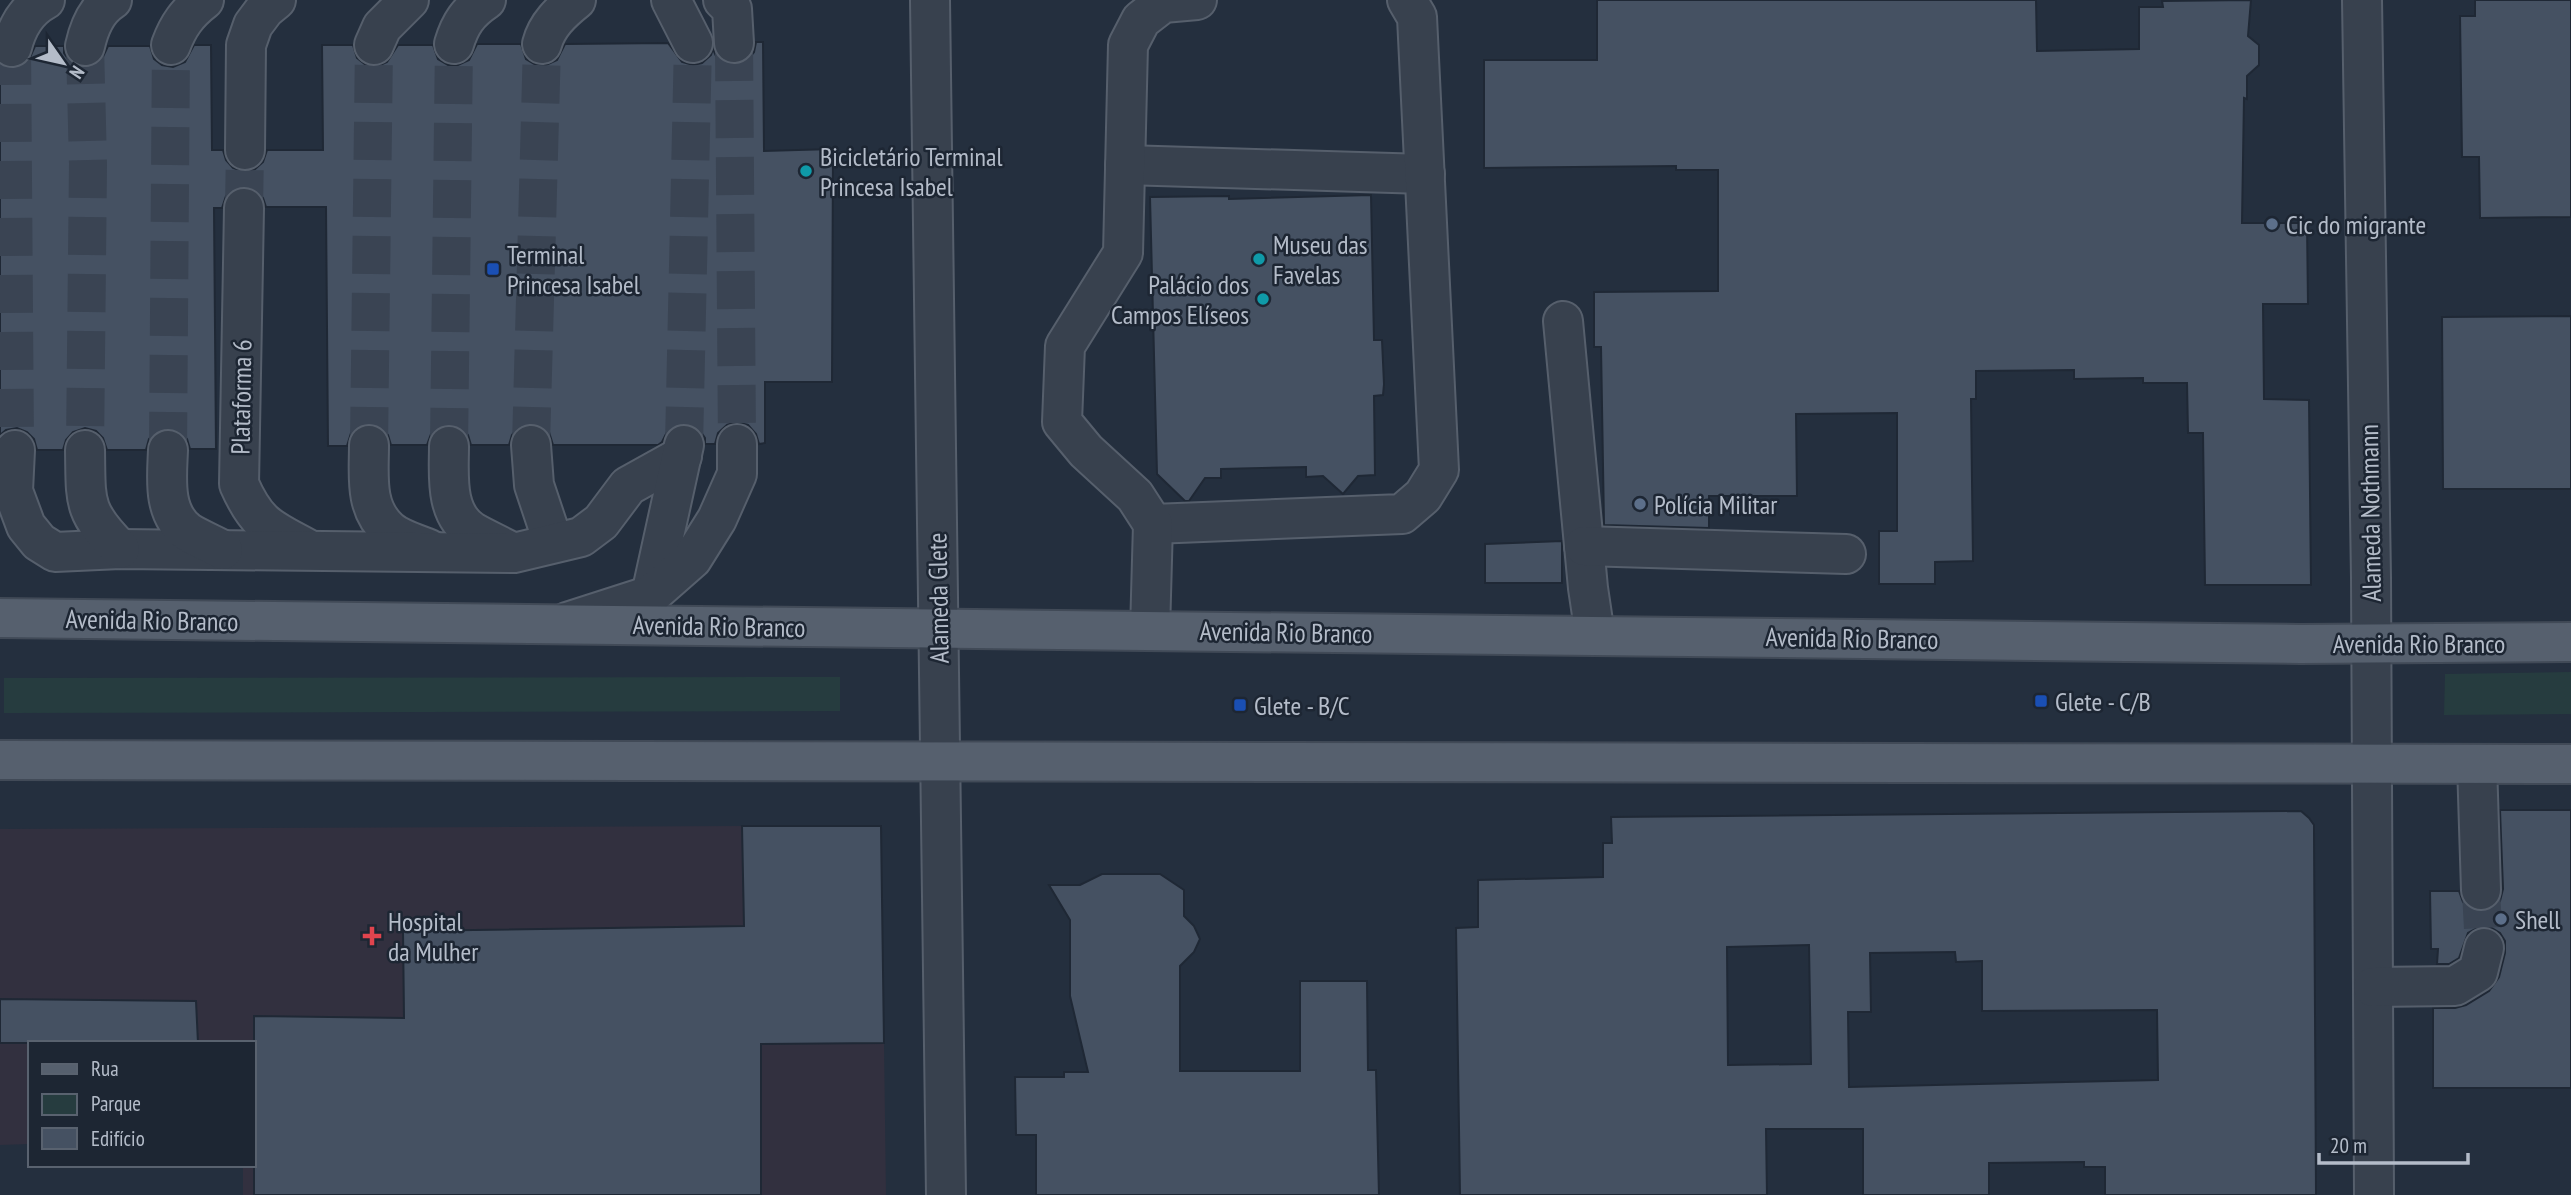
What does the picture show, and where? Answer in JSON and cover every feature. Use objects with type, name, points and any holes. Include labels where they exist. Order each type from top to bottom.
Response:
[{"type":"main road","name":"Avenida Rio Branco","points":[[0,618],[2371,644],[2571,642]]},
{"type":"main road","points":[[0,760],[2571,764]]},
{"type":"street","points":[[12,47],[21,21],[37,4],[45,0]]},
{"type":"street","points":[[85,46],[93,21],[112,0]]},
{"type":"street","points":[[171,45],[179,25],[191,10],[204,0]]},
{"type":"street","points":[[245,150],[246,45],[253,25],[276,0]]},
{"type":"street","points":[[374,45],[382,27],[408,0]]},
{"type":"street","points":[[454,44],[461,23],[471,10],[486,0]]},
{"type":"street","points":[[542,44],[561,11],[576,0]]},
{"type":"street","points":[[671,0],[692,43]]},
{"type":"street","points":[[723,0],[732,9],[734,43]]},
{"type":"street","name":"Alameda Glete","points":[[930,0],[946,1195]]},
{"type":"street","points":[[1150,631],[1153,524],[1135,496],[1086,451],[1062,422],[1065,346],[1123,253],[1128,45],[1140,10],[1163,3],[1197,0]]},
{"type":"street","points":[[1153,524],[1402,514],[1423,496],[1439,470],[1417,17],[1407,0]]},
{"type":"street","name":"Alameda Nothmann","points":[[2362,0],[2371,644],[2374,1195]]},
{"type":"street","points":[[1125,165],[1425,174]]},
{"type":"street","name":"Plataforma 6","points":[[244,208],[239,484],[250,509],[264,526],[311,551]]},
{"type":"street","points":[[1563,321],[1587,588],[1595,635]]},
{"type":"street","points":[[562,624],[651,595],[692,559],[717,519],[737,474],[737,444]]},
{"type":"street","points":[[369,445],[369,491],[374,510],[389,531],[434,552]]},
{"type":"street","points":[[531,445],[534,485],[553,542]]},
{"type":"street","points":[[449,446],[449,491],[456,514],[470,530],[514,553]]},
{"type":"street","points":[[15,450],[13,491],[26,526],[39,542],[55,552],[120,549],[514,553],[581,537],[601,522],[628,486],[683,450],[651,595]]},
{"type":"street","points":[[85,450],[86,494],[90,514],[120,549]]},
{"type":"street","points":[[168,450],[166,494],[174,513],[186,531],[223,550]]},
{"type":"street","points":[[1584,547],[1846,554]]},
{"type":"street","points":[[2477,764],[2481,890]]},
{"type":"street","points":[[2373,987],[2455,986],[2478,972],[2484,948]]},
{"type":"shaded area","name":"Hospital da Mulher","points":[[742,826],[745,1044],[884,1043],[886,1195],[243,1195],[243,1167],[256,1167],[256,1041],[28,1041],[28,1144],[0,1145],[0,829]]},
{"type":"green space","points":[[2571,672],[2571,714],[2444,715],[2445,674]]},
{"type":"green space","points":[[840,677],[840,711],[4,713],[4,678]]},
{"type":"building","points":[[1597,0],[2036,0],[2037,51],[2139,49],[2139,7],[2163,7],[2162,1],[2251,0],[2248,36],[2259,45],[2259,65],[2247,76],[2247,99],[2244,98],[2242,223],[2307,223],[2308,304],[2263,304],[2264,399],[2309,400],[2311,585],[2205,585],[2203,433],[2188,433],[2187,383],[2143,383],[2143,378],[2074,379],[2074,370],[1976,371],[1976,399],[1971,399],[1973,561],[1935,562],[1935,584],[1879,584],[1879,531],[1897,531],[1897,413],[1796,414],[1797,496],[1709,496],[1709,528],[1604,525],[1601,347],[1594,347],[1594,292],[1718,291],[1718,170],[1676,170],[1676,166],[1484,168],[1484,60],[1597,60]]},
{"type":"building","points":[[2475,0],[2571,0],[2571,217],[2480,218],[2479,157],[2462,157],[2460,16],[2475,16]]},
{"type":"building","points":[[756,42],[763,42],[764,151],[833,149],[832,382],[765,382],[765,443],[759,444],[756,434],[748,425],[736,422],[727,425],[718,433],[715,444],[705,444],[705,438],[699,429],[688,424],[678,424],[668,430],[658,445],[553,445],[549,432],[540,425],[530,423],[518,427],[509,445],[471,445],[468,435],[461,428],[449,424],[439,427],[431,434],[427,445],[391,445],[388,435],[381,427],[369,423],[358,426],[351,433],[347,446],[328,446],[326,207],[266,207],[256,190],[244,186],[233,189],[226,196],[222,208],[214,208],[216,449],[190,449],[187,439],[170,428],[157,431],[149,439],[146,450],[107,450],[103,438],[96,431],[85,428],[73,432],[66,440],[63,450],[37,450],[34,439],[17,428],[6,430],[0,435],[0,65],[18,68],[28,62],[35,46],[64,46],[64,53],[70,62],[80,67],[90,67],[101,61],[108,46],[150,46],[154,59],[162,65],[173,67],[185,62],[194,45],[211,45],[212,150],[223,150],[226,160],[233,168],[245,172],[255,169],[263,162],[267,150],[323,150],[322,45],[353,45],[357,58],[366,65],[376,67],[387,62],[398,45],[433,45],[438,59],[448,65],[458,65],[469,60],[477,44],[521,44],[526,59],[536,65],[546,65],[557,60],[565,44],[668,43],[682,62],[693,65],[702,63],[711,55],[713,49],[716,56],[724,62],[735,65],[747,61],[754,52]]},
{"type":"building","name":"Palácio dos Campos Elíseos","points":[[1371,195],[1374,340],[1382,340],[1384,384],[1383,395],[1374,396],[1375,475],[1358,476],[1343,494],[1323,476],[1306,477],[1306,467],[1221,469],[1221,478],[1205,478],[1189,501],[1185,501],[1157,474],[1150,197],[1229,196],[1229,199]]},
{"type":"building","points":[[2571,316],[2571,489],[2443,489],[2442,317]]},
{"type":"building","points":[[1562,541],[1562,583],[1485,583],[1485,544]]},
{"type":"building","points":[[2500,810],[2571,810],[2571,1088],[2433,1088],[2433,1008],[2466,1005],[2489,991],[2499,977],[2505,941],[2500,933],[2490,927],[2479,927],[2468,933],[2459,958],[2449,964],[2437,964],[2438,949],[2431,949],[2430,891],[2459,891],[2463,902],[2470,909],[2481,912],[2492,909],[2500,901],[2503,889]]},
{"type":"building","points":[[2301,811],[2314,825],[2316,1195],[2105,1195],[2105,1167],[2084,1167],[2084,1162],[1989,1163],[1989,1195],[1863,1195],[1863,1129],[1766,1129],[1767,1195],[1460,1195],[1456,928],[1478,927],[1478,880],[1603,877],[1603,843],[1612,843],[1611,817]],"holes":[[[1809,945],[1811,1064],[1728,1065],[1727,947]],[[1955,952],[1956,962],[1982,961],[1982,1011],[2157,1010],[2158,1080],[1849,1087],[1848,1012],[1871,1012],[1870,953]]]},
{"type":"building","points":[[742,826],[881,826],[884,1043],[761,1044],[761,1195],[254,1195],[254,1016],[404,1018],[403,931],[744,926]]},
{"type":"building","points":[[1102,874],[1160,874],[1184,890],[1184,916],[1194,926],[1200,939],[1194,952],[1180,966],[1180,1071],[1300,1071],[1300,981],[1367,981],[1368,1070],[1376,1070],[1379,1195],[1036,1195],[1036,1135],[1016,1135],[1015,1077],[1064,1077],[1064,1072],[1088,1072],[1070,996],[1070,920],[1049,885],[1080,885]]},
{"type":"building","points":[[0,999],[196,1001],[198,1041],[0,1043]]},
{"type":"tunnel","points":[[684,445],[693,43]]},
{"type":"tunnel","points":[[734,43],[737,444]]},
{"type":"tunnel","points":[[449,446],[454,44]]},
{"type":"tunnel","points":[[531,445],[542,44]]},
{"type":"tunnel","points":[[168,450],[171,45]]},
{"type":"tunnel","points":[[369,445],[374,45]]},
{"type":"tunnel","points":[[85,46],[88,164],[85,450]]},
{"type":"tunnel","points":[[12,47],[15,450]]},
{"type":"tunnel","points":[[244,208],[245,150]]},
{"type":"tunnel","points":[[2481,890],[2484,948]]},
{"type":"place","name":"Bicicletário Terminal Princesa Isabel","points":[[806,171]]},
{"type":"place","name":"Cic do migrante","points":[[2272,224]]},
{"type":"place","name":"Museu das Favelas","points":[[1259,259]]},
{"type":"place","name":"Terminal Princesa Isabel","points":[[493,269]]},
{"type":"place","name":"Palácio dos Campos Elíseos","points":[[1263,299]]},
{"type":"place","name":"Polícia Militar","points":[[1640,504]]},
{"type":"place","name":"Glete - C/B","points":[[2041,701]]},
{"type":"place","name":"Glete - B/C","points":[[1240,705]]},
{"type":"place","name":"Shell","points":[[2501,919]]},
{"type":"place","name":"Hospital da Mulher","points":[[372,936]]}]
